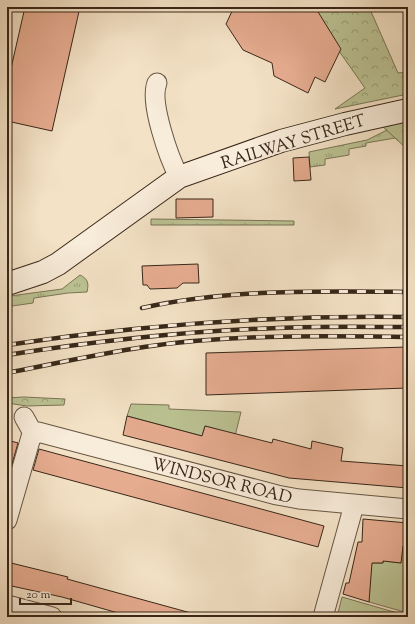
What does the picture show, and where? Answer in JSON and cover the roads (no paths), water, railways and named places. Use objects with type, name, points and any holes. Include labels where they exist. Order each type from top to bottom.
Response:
[{"type":"street","points":[[157,83],[154,92],[156,106],[165,143],[179,177]]},
{"type":"street","name":"RAILWAY STREET","points":[[7,284],[43,272],[63,261],[179,177],[281,141],[345,124],[408,110]]},
{"type":"street","points":[[7,520],[31,437],[37,434],[24,417]]},
{"type":"street","name":"WINDSOR ROAD","points":[[37,434],[277,495],[354,505],[408,509]]},
{"type":"street","points":[[322,617],[354,505]]},
{"type":"street","points":[[7,605],[52,617]]},
{"type":"railway","points":[[142,308],[208,297],[274,292],[408,292]]},
{"type":"railway","points":[[7,345],[107,332],[207,323],[308,318],[408,317]]},
{"type":"railway","points":[[7,355],[108,341],[244,329],[408,327]]},
{"type":"railway","points":[[7,373],[144,347],[210,340],[276,337],[408,337]]}]
